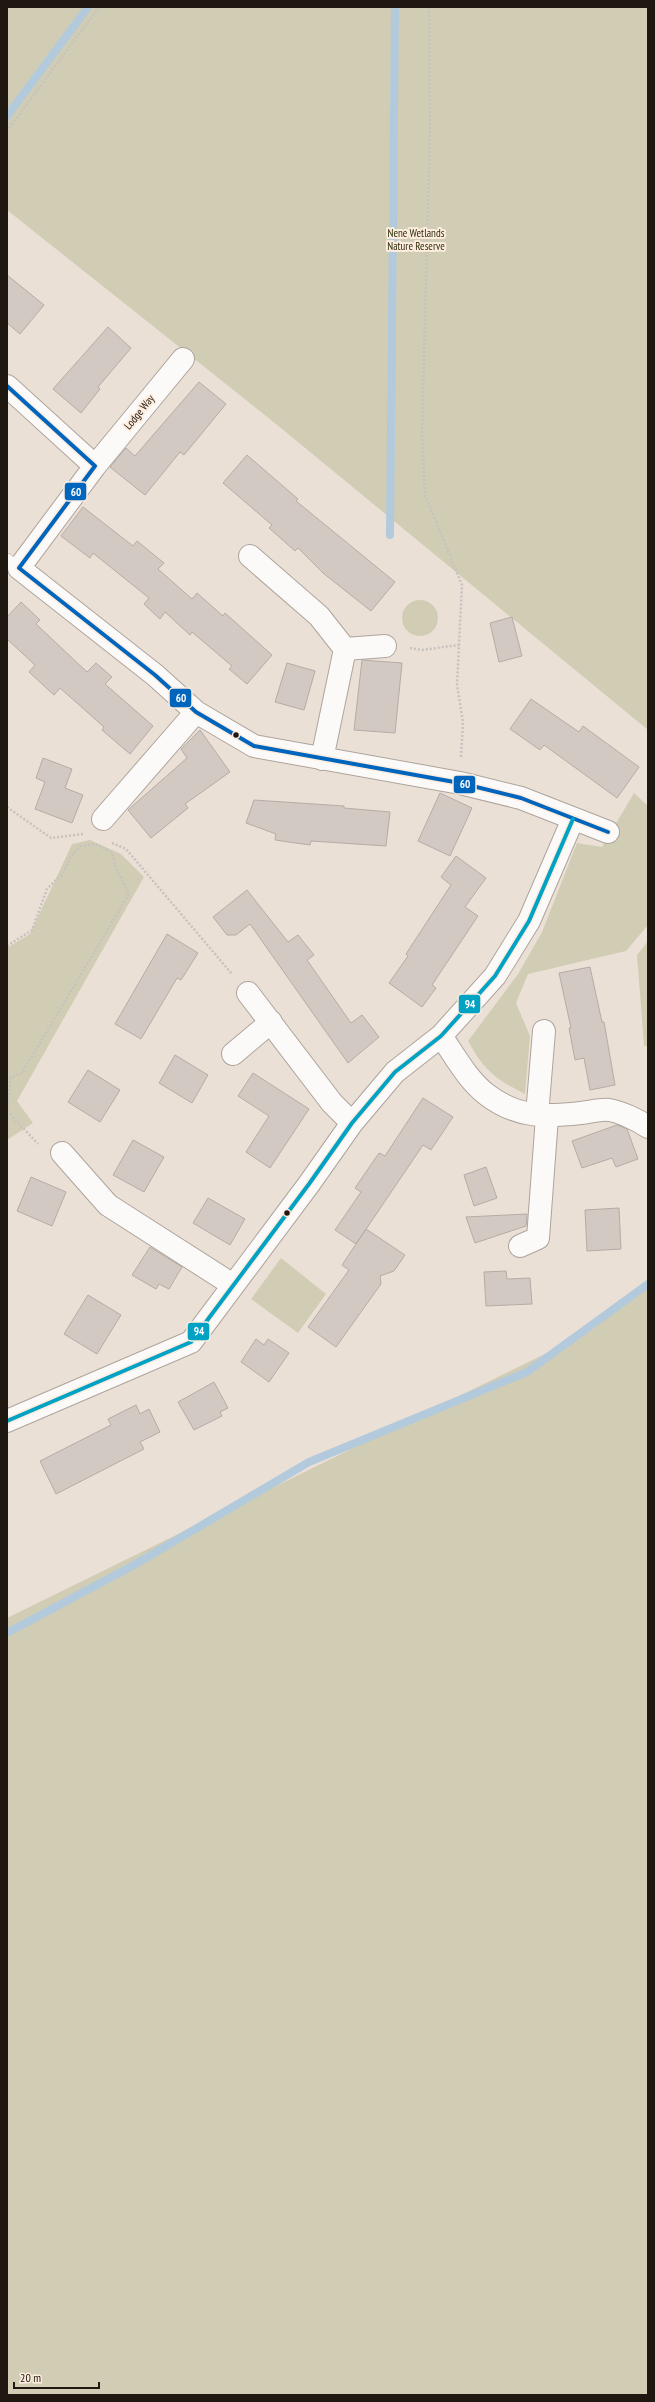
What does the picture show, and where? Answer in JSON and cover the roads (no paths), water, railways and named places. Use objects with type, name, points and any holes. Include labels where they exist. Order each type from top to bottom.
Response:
[{"type":"street","name":"Lodge Way","points":[[183,358],[11,570],[155,675],[196,712],[254,746],[460,783],[521,798],[608,832]]},
{"type":"street","points":[[7,386],[95,466]]},
{"type":"street","points":[[250,556],[319,616],[345,649]]},
{"type":"street","points":[[345,649],[385,646]]},
{"type":"street","points":[[322,759],[345,649]]},
{"type":"street","points":[[103,819],[196,712]]},
{"type":"street","points":[[7,1421],[191,1342],[352,1123],[395,1072],[441,1036],[499,970],[529,921],[573,819]]},
{"type":"street","points":[[248,993],[332,1103],[352,1123]]},
{"type":"street","points":[[233,1054],[270,1022]]},
{"type":"street","points":[[520,1246],[538,1238],[544,1031]]},
{"type":"street","points":[[441,1036],[469,1077],[485,1094],[501,1104],[524,1114],[542,1116],[608,1110],[641,1122],[648,1127]]},
{"type":"street","points":[[62,1153],[108,1204],[233,1285]]},
{"type":"waterway","points":[[7,116],[88,7]]},
{"type":"waterway","points":[[390,535],[395,7]]},
{"type":"waterway","points":[[7,1633],[134,1565],[309,1462],[527,1372],[648,1284]]},
{"type":"park label","name":"Nene Wetlands Nature Reserve","points":[[416,239]]}]
